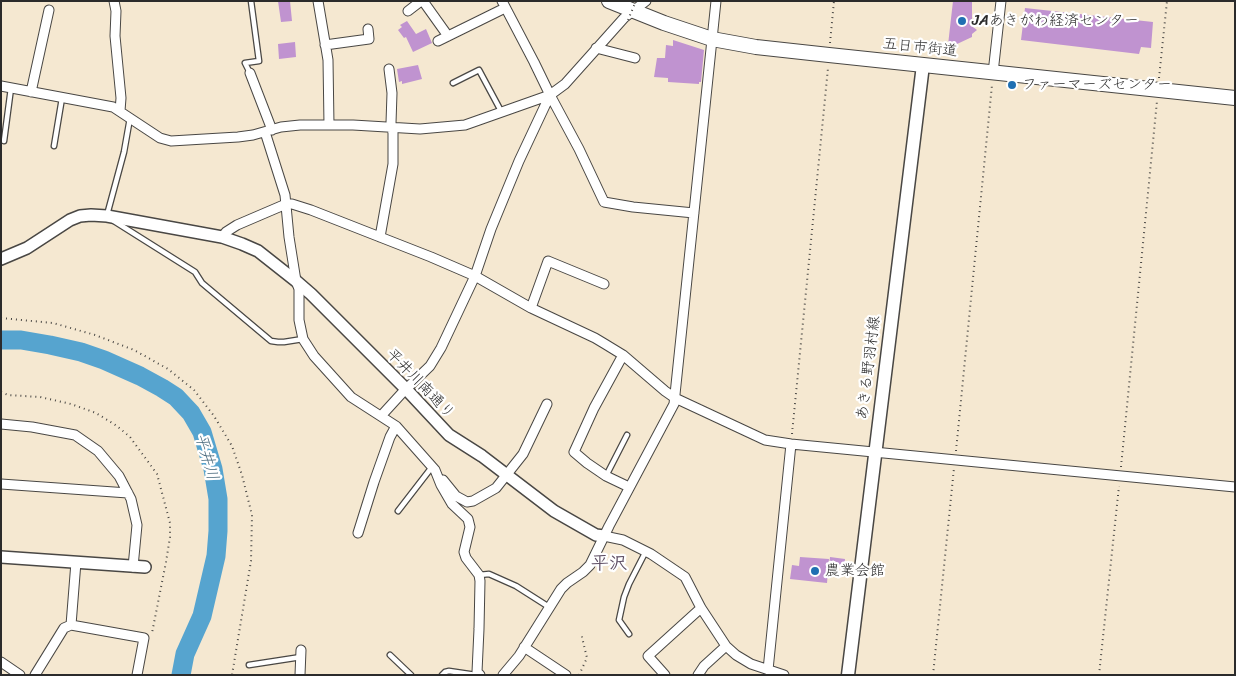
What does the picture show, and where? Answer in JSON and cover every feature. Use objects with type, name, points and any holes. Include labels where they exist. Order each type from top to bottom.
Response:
[{"type":"main road","name":"五日市街道","points":[[609,1],[664,23],[712,38],[756,46],[1235,98]]},
{"type":"main road","name":"あきる野羽村線","points":[[848,675],[923,65]]},
{"type":"street","points":[[114,1],[116,11],[115,36],[121,98],[120,111]]},
{"type":"street","points":[[318,1],[328,60],[329,125]]},
{"type":"street","points":[[408,11],[422,1],[448,36]]},
{"type":"street","points":[[6,87],[113,107],[160,138],[171,141],[238,137],[281,127],[300,125],[420,129],[465,125],[550,95],[565,84],[624,18],[646,1]]},
{"type":"street","points":[[503,675],[515,662],[561,589],[590,565],[629,487],[674,404],[716,1]]},
{"type":"street","points":[[994,72],[1001,1]]},
{"type":"street","points":[[438,41],[503,4],[579,149],[604,202],[633,207],[694,212]]},
{"type":"street","points":[[31,92],[49,10]]},
{"type":"street","points":[[326,45],[369,39],[368,29]]},
{"type":"street","points":[[596,48],[635,58]]},
{"type":"street","points":[[380,237],[393,164],[392,92],[389,70]]},
{"type":"street","points":[[250,73],[269,131],[283,187],[289,238],[299,289],[299,320],[303,338],[314,356],[351,397],[396,426],[456,496],[467,502],[496,488],[523,454],[547,404]]},
{"type":"street","points":[[381,416],[434,361],[475,276],[491,229],[550,95]]},
{"type":"street","points":[[222,238],[226,232],[237,225],[286,204],[311,210],[475,276],[531,308],[596,338],[623,355],[675,398],[766,440],[1235,487]]},
{"type":"street","name":"平井川南通り","points":[[1,259],[27,248],[70,220],[91,214],[222,238],[258,251],[296,281],[406,389],[448,435],[482,456],[554,511],[596,534],[623,540],[646,551],[685,577],[701,608],[726,646],[751,664],[784,675]]},
{"type":"street","points":[[531,308],[548,261],[604,284]]},
{"type":"street","points":[[623,355],[594,408],[574,452],[606,476],[629,487]]},
{"type":"street","points":[[1,424],[32,427],[75,435],[98,450],[119,476],[128,493],[137,525],[139,567],[1,557]]},
{"type":"street","points":[[358,533],[380,464],[396,426]]},
{"type":"street","points":[[768,670],[791,444]]},
{"type":"street","points":[[433,468],[452,504],[468,519],[470,528],[464,552],[466,558],[479,574],[480,581],[477,672],[480,675]]},
{"type":"street","points":[[1,484],[128,493]]},
{"type":"street","points":[[71,625],[76,562]]},
{"type":"street","points":[[665,675],[648,656],[701,608]]},
{"type":"street","points":[[35,675],[64,628],[71,625],[144,638],[137,675]]},
{"type":"street","points":[[698,675],[704,666],[726,646]]},
{"type":"street","points":[[524,647],[566,675]]},
{"type":"street","points":[[300,675],[301,653]]},
{"type":"street","points":[[1,662],[20,675]]},
{"type":"lane","points":[[250,73],[245,63],[260,61],[251,1]]},
{"type":"lane","points":[[453,82],[479,70],[501,112]]},
{"type":"lane","points":[[4,141],[6,87]]},
{"type":"lane","points":[[54,146],[62,98]]},
{"type":"lane","points":[[130,118],[124,152],[106,216],[195,272],[202,283],[272,341],[284,342],[303,338]]},
{"type":"lane","points":[[606,476],[627,435]]},
{"type":"lane","points":[[398,512],[433,468]]},
{"type":"lane","points":[[629,634],[619,620],[626,591],[646,551]]},
{"type":"lane","points":[[479,574],[489,574],[516,586],[550,607]]},
{"type":"lane","points":[[249,665],[301,653]]},
{"type":"lane","points":[[390,655],[411,675]]},
{"type":"lane","points":[[442,675],[449,671],[476,675]]},
{"type":"path","points":[[791,444],[834,1]]},
{"type":"path","points":[[1099,675],[1167,1]]},
{"type":"path","points":[[933,675],[994,72]]},
{"type":"path","points":[[1,318],[53,323],[95,334],[134,350],[168,369],[194,390],[214,416],[232,446],[242,475],[252,515],[251,561],[232,675]]},
{"type":"path","points":[[579,675],[587,658],[581,633]]},
{"type":"building","points":[[278,1],[290,1],[292,21],[281,22]]},
{"type":"building","points":[[953,1],[972,1],[972,20],[976,22],[973,27],[977,30],[972,34],[972,37],[957,44],[948,45]]},
{"type":"building","points":[[1025,8],[1153,22],[1151,48],[1141,47],[1139,54],[1021,40]]},
{"type":"building","points":[[407,21],[416,34],[426,29],[432,43],[413,52],[406,37],[404,38],[398,30],[402,27],[400,25]]},
{"type":"building","points":[[673,40],[704,50],[701,82],[699,84],[668,82],[668,78],[654,77],[657,58],[665,58],[666,45],[673,46]]},
{"type":"building","points":[[295,42],[296,57],[279,59],[278,44]]},
{"type":"building","points":[[418,65],[422,79],[402,84],[402,81],[399,82],[397,69]]},
{"type":"building","points":[[800,557],[829,559],[827,583],[790,579],[792,565],[799,566]]},
{"type":"building","points":[[830,557],[845,559],[844,568],[829,567]]},
{"type":"waterway","name":"平井川","points":[[1,340],[21,340],[81,352],[140,376],[176,397],[191,413],[202,432],[213,469],[218,499],[216,556],[202,616],[185,654],[181,675]]},
{"type":"place","name":"JAあきがわ経済センター","points":[[962,21]]},
{"type":"place","name":"ファーマーズセンター","points":[[1012,85]]},
{"type":"place","name":"農業会館","points":[[815,571]]},
{"type":"district","name":"平沢","points":[[609,564]]}]
